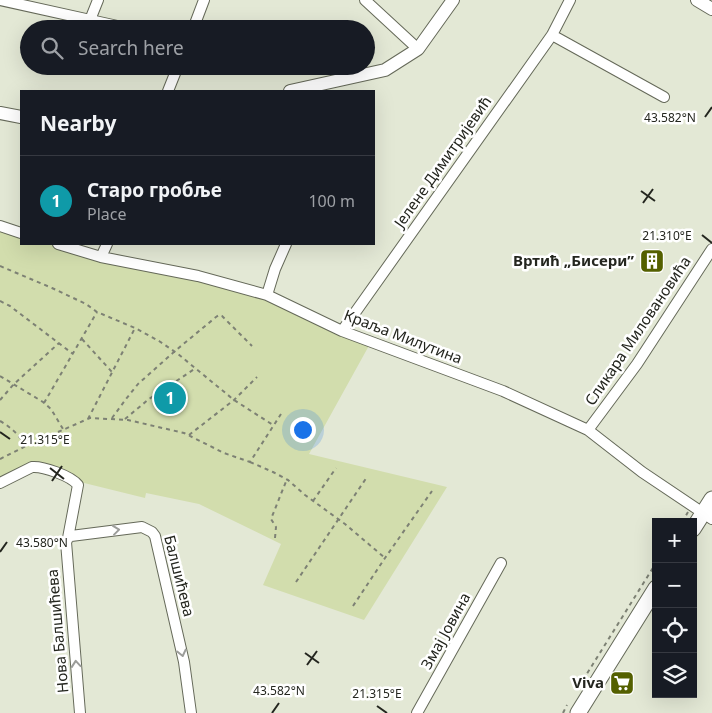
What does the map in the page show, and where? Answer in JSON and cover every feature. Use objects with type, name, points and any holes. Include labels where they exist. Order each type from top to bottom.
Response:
[{"type":"main road","points":[[697,526],[707,517],[712,499]]},
{"type":"main road","points":[[573,709],[652,594]]},
{"type":"street","points":[[5,1],[90,20],[98,0]]},
{"type":"street","points":[[196,20],[204,0]]},
{"type":"street","points":[[365,0],[418,49]]},
{"type":"street","points":[[375,72],[385,70],[418,49],[452,0]]},
{"type":"street","name":"Јелене Димитријевић","points":[[342,331],[552,35],[570,0]]},
{"type":"street","points":[[697,0],[712,10]]},
{"type":"street","points":[[552,35],[664,97]]},
{"type":"street","points":[[168,90],[174,75]]},
{"type":"street","points":[[295,90],[362,75]]},
{"type":"street","points":[[0,112],[20,117]]},
{"type":"street","points":[[0,226],[20,233]]},
{"type":"street","name":"Краља Милутина","points":[[61,245],[101,257],[198,276],[267,295],[342,331],[503,391],[588,430],[642,472],[707,517]]},
{"type":"street","points":[[101,257],[107,245]]},
{"type":"street","points":[[267,295],[274,269],[286,245]]},
{"type":"street","name":"Сликара Миловановића","points":[[588,430],[637,364],[712,249]]},
{"type":"street","name":"Нова Балшићева","points":[[0,483],[32,467],[36,467],[76,482],[78,485],[66,542],[80,713]]},
{"type":"street","name":"Балшићева","points":[[68,538],[71,536],[142,527],[152,532],[155,536],[184,662],[191,713]]},
{"type":"street","name":"Змај Јовина","points":[[417,713],[500,563]]},
{"type":"path","points":[[0,266],[135,328],[174,351],[234,400],[273,425]]},
{"type":"path","points":[[0,301],[10,306],[73,354]]},
{"type":"path","points":[[44,403],[97,312]]},
{"type":"path","points":[[112,418],[138,384],[174,351],[219,315],[252,346]]},
{"type":"path","points":[[88,419],[135,328]]},
{"type":"path","points":[[82,340],[112,372]]},
{"type":"path","points":[[0,400],[14,384],[59,343]]},
{"type":"path","points":[[125,419],[149,399],[196,368]]},
{"type":"path","points":[[0,376],[44,403],[51,409],[63,429]]},
{"type":"path","points":[[189,435],[234,400],[257,377]]},
{"type":"path","points":[[250,462],[281,414]]},
{"type":"path","points":[[0,459],[90,418],[125,419],[174,430],[287,479],[383,554],[385,558]]},
{"type":"path","points":[[0,421],[8,425],[26,446]]},
{"type":"path","points":[[313,501],[336,468]]},
{"type":"path","points":[[296,582],[367,477]]},
{"type":"path","points":[[275,538],[276,527],[271,519],[287,479]]},
{"type":"path","points":[[353,606],[432,491]]},
{"type":"path","points":[[582,682],[652,569]]},
{"type":"path","points":[[563,713],[573,709]]},
{"type":"green space","points":[[0,226],[20,233],[20,245],[62,245],[267,295],[371,342],[309,454],[447,487],[364,620],[263,585],[281,544],[199,504],[146,493],[145,498],[72,480],[26,465],[0,477]]},
{"type":"place","name":"Вртић „Бисери”","points":[[652,261]]},
{"type":"place","name":"Старо гробље","points":[[170,398]]},
{"type":"place","name":"Viva","points":[[622,683]]}]
